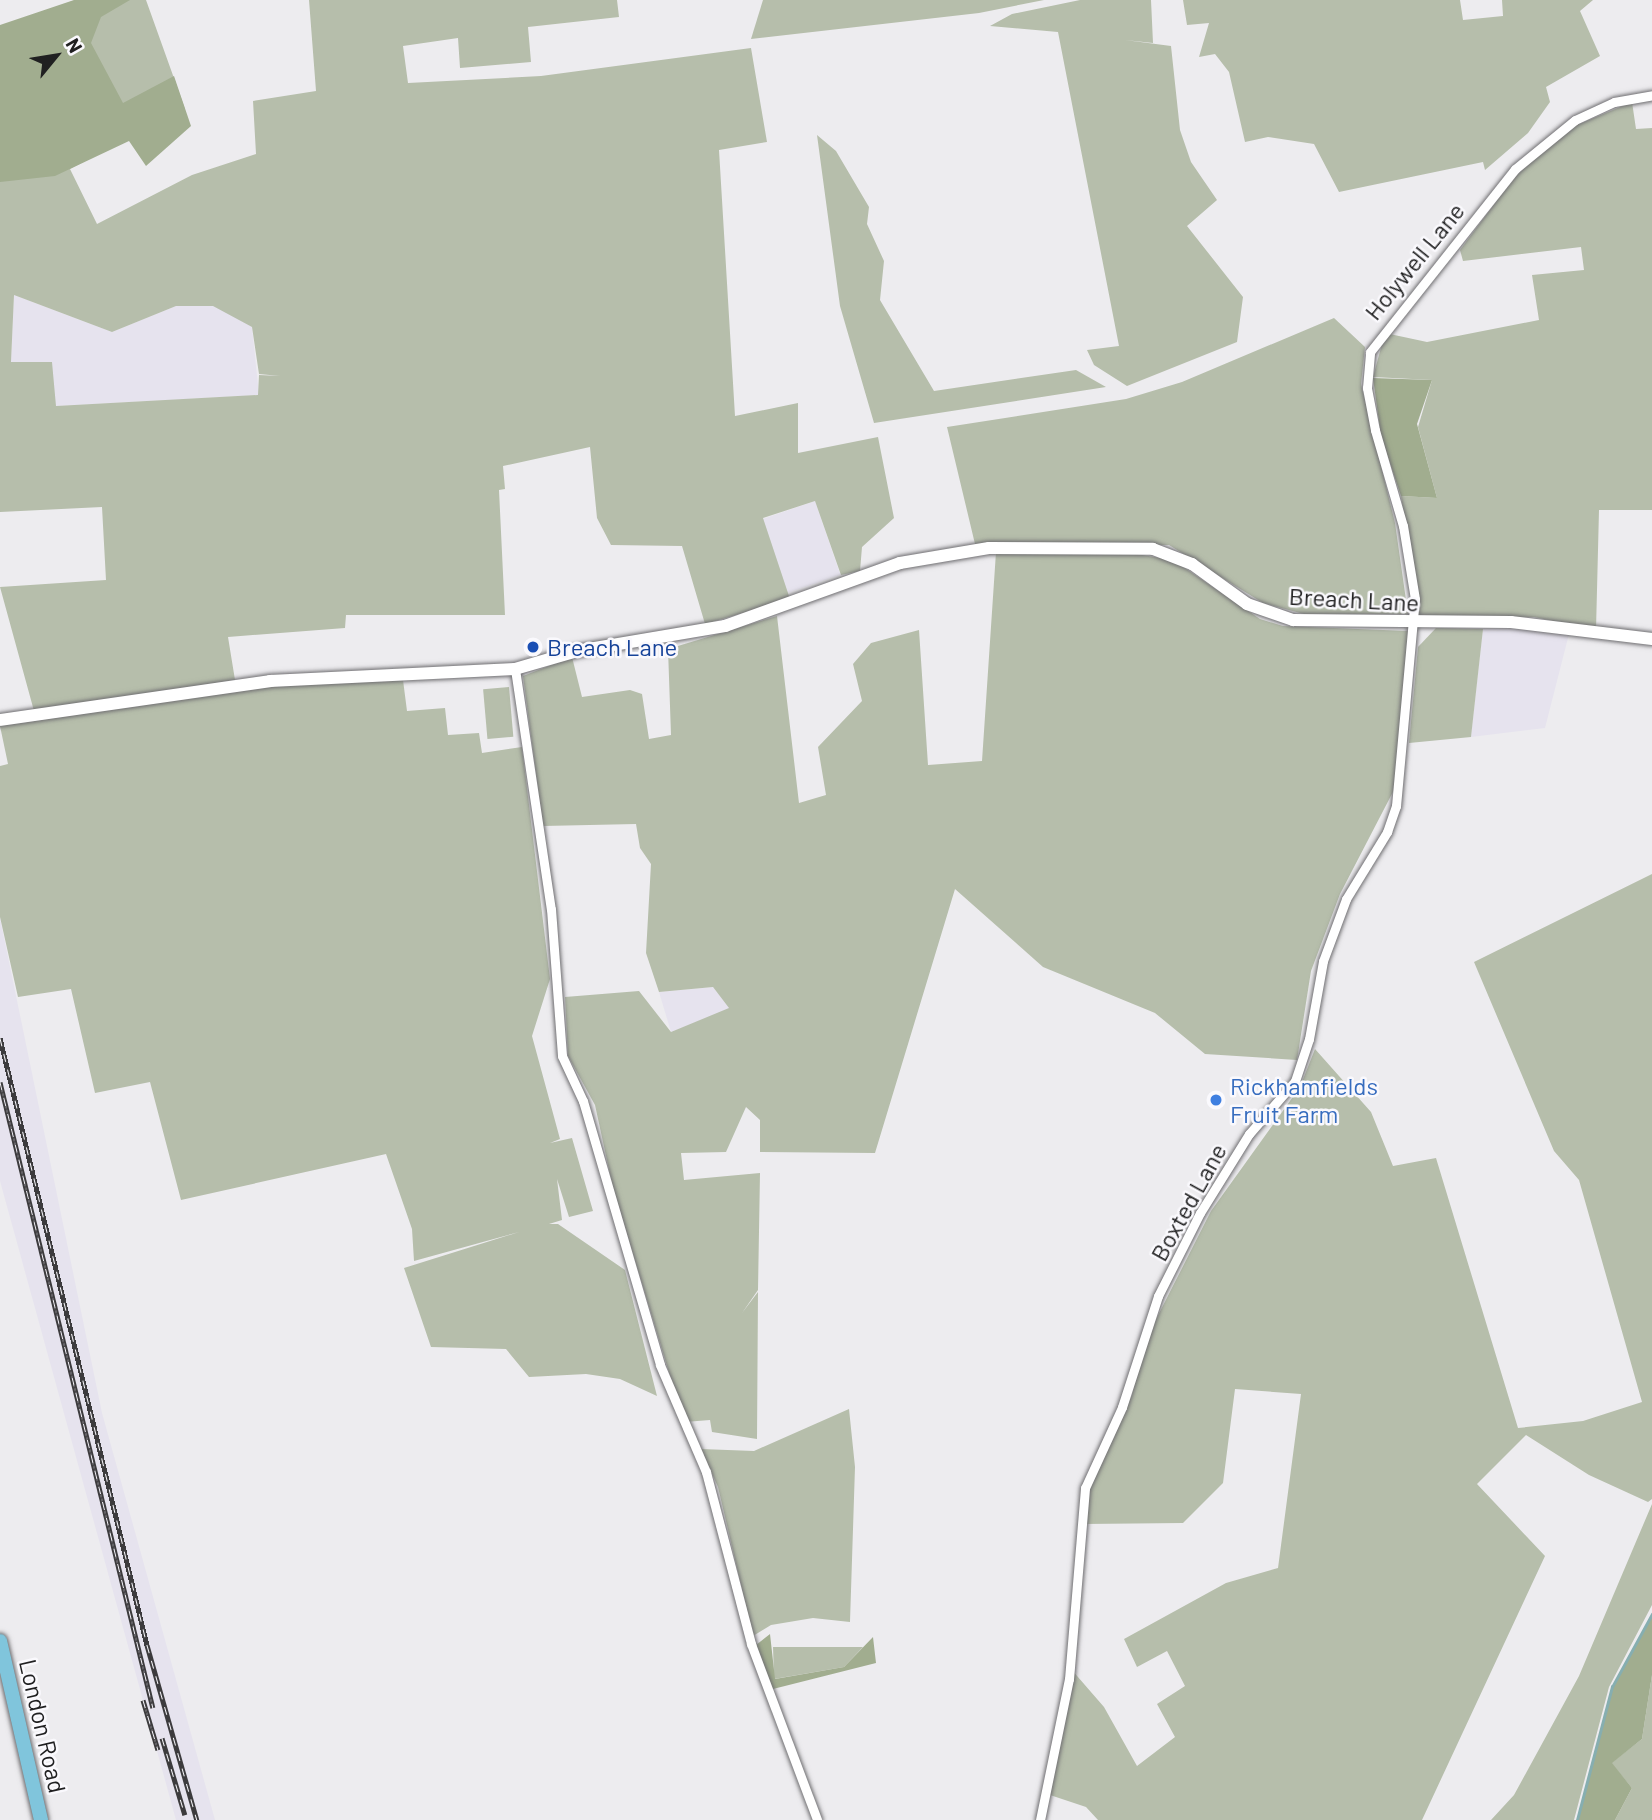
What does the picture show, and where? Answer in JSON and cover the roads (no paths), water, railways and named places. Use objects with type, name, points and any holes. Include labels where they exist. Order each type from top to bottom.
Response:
[{"type":"main road","name":"London Road","points":[[0,1641],[41,1820]]},
{"type":"street","name":"Holywell Lane","points":[[1415,625],[1402,526],[1381,460],[1367,388],[1370,352],[1515,169],[1575,120],[1614,102],[1652,95]]},
{"type":"street","name":"Breach Lane","points":[[0,720],[291,678],[515,669],[577,651],[725,626],[900,563],[989,548],[1153,549],[1192,565],[1269,614],[1415,625],[1511,622],[1652,639]]},
{"type":"street","name":"Boxted Lane","points":[[1040,1820],[1069,1679],[1085,1488],[1122,1407],[1158,1296],[1199,1213],[1303,1063],[1323,961],[1346,899],[1387,832],[1396,806],[1415,625]]},
{"type":"street","points":[[515,669],[551,909],[562,1056],[583,1101],[660,1366],[706,1472],[751,1644],[817,1820]]},
{"type":"waterway","points":[[1577,1820],[1612,1687],[1652,1614]]},
{"type":"railway","points":[[0,1038],[147,1645],[197,1820]]},
{"type":"railway","points":[[0,1082],[153,1708]]},
{"type":"railway","points":[[143,1700],[158,1750]]},
{"type":"railway","points":[[162,1738],[185,1815]]},
{"type":"place","name":"Breach Lane","points":[[533,647]]},
{"type":"place","name":"Rickhamfields Fruit Farm","points":[[1216,1100]]}]
